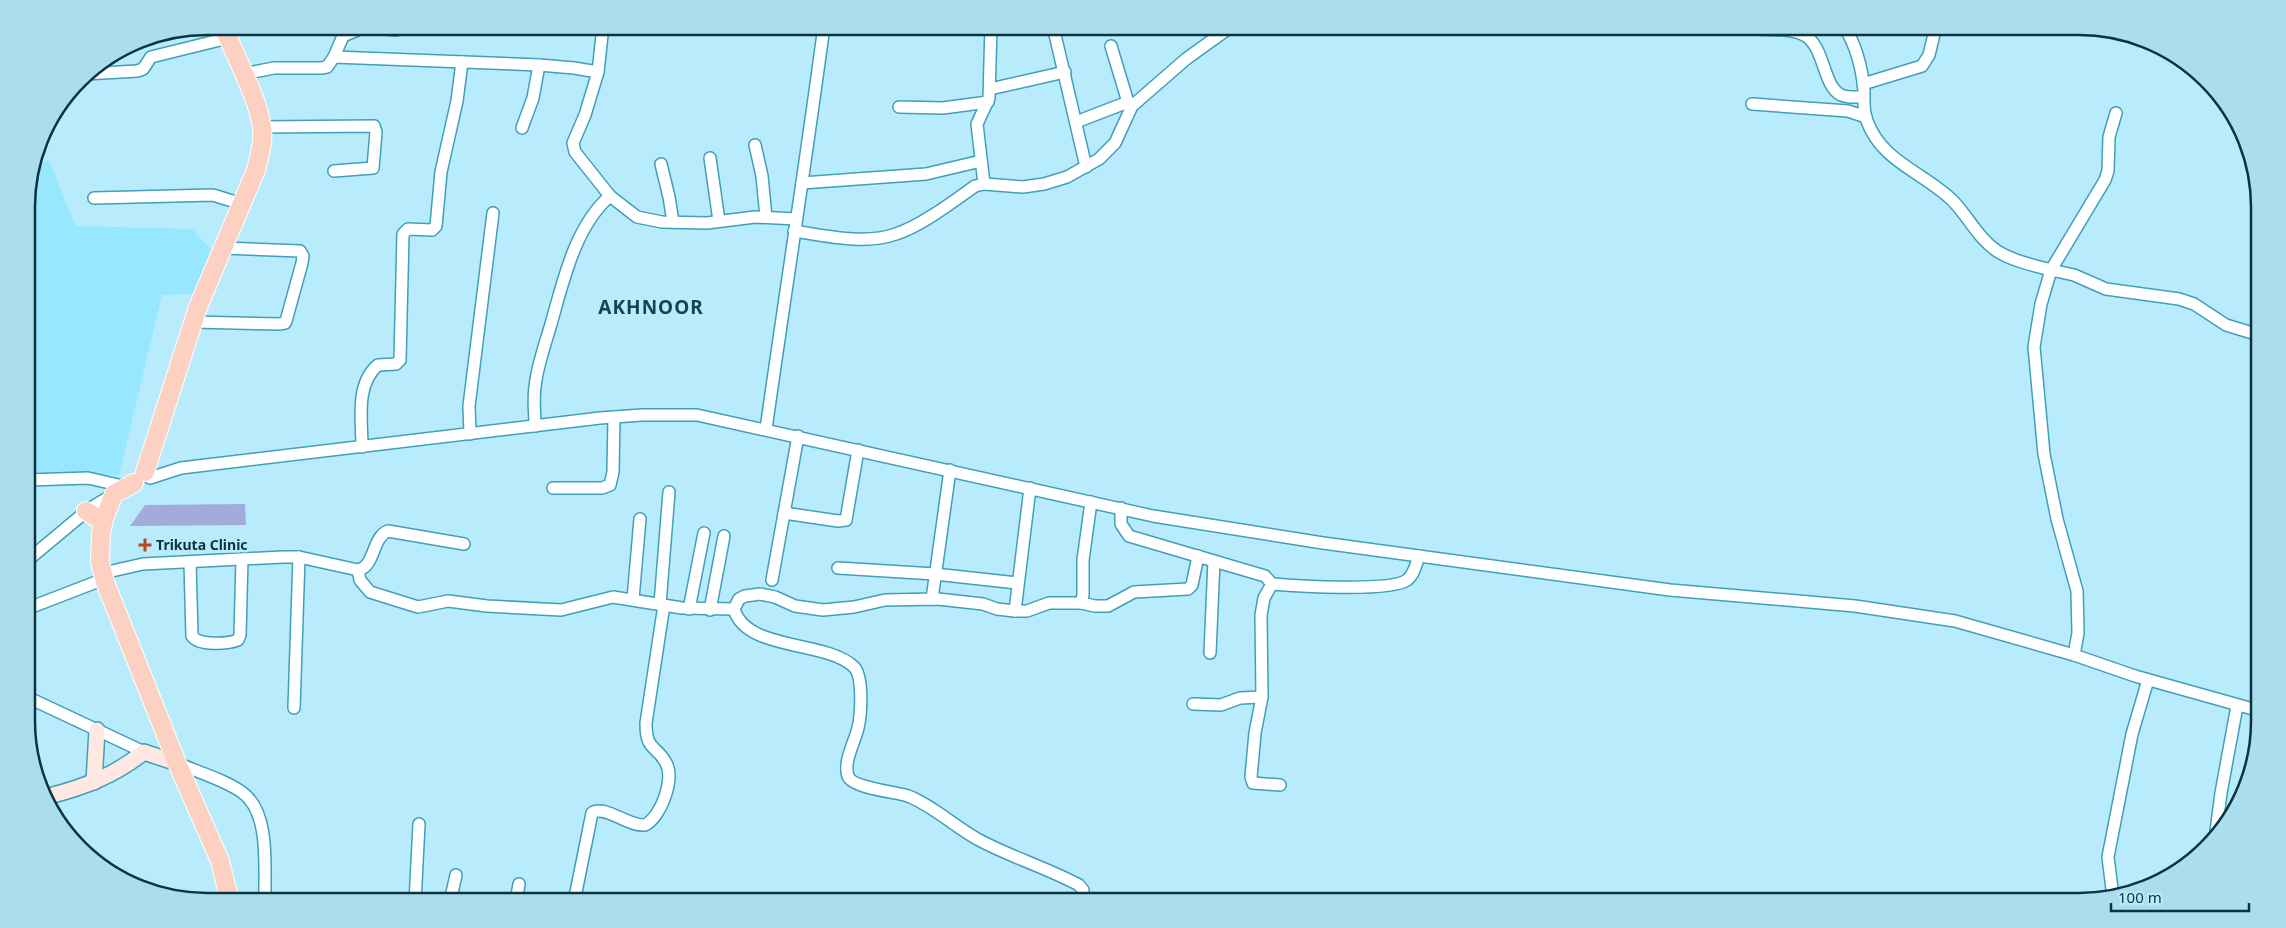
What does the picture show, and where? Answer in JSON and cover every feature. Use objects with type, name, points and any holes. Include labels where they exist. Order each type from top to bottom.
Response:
[{"type":"main road","points":[[226,35],[245,79],[262,127],[259,157],[194,322],[134,483],[103,522],[100,544],[103,576],[111,602],[177,763],[220,861],[228,893]]},
{"type":"main road","points":[[86,511],[103,522]]},
{"type":"street","points":[[98,73],[137,71],[143,69],[151,57],[216,35]]},
{"type":"street","points":[[245,79],[274,68],[321,68],[327,66],[334,56],[342,35]]},
{"type":"street","points":[[603,35],[598,72],[585,115],[572,143],[575,152],[606,199],[637,217],[672,222],[720,221],[766,217],[796,219]]},
{"type":"street","points":[[766,429],[823,35]]},
{"type":"street","points":[[984,184],[977,124],[988,102],[991,35]]},
{"type":"street","points":[[1055,35],[1086,167]]},
{"type":"street","points":[[1076,122],[1129,106],[1186,59],[1219,35]]},
{"type":"street","points":[[1803,35],[1806,36],[1816,48],[1833,88],[1838,94],[1849,97],[1864,97]]},
{"type":"street","points":[[1849,35],[1858,52],[1866,116],[1874,136],[1883,149],[1898,163],[1951,199],[1977,233],[1996,250],[2009,258],[2074,275],[2106,288],[2179,299],[2194,304],[2226,325],[2251,333]]},
{"type":"street","points":[[1863,84],[1922,66],[1929,55],[1934,35]]},
{"type":"street","points":[[793,235],[866,239],[890,236],[908,229],[975,186],[984,184],[1033,186],[1067,177],[1086,167],[1099,159],[1115,143],[1129,106],[1111,46]]},
{"type":"street","points":[[334,56],[539,65],[598,72]]},
{"type":"street","points":[[362,447],[361,403],[367,380],[378,365],[396,364],[400,360],[403,234],[408,229],[432,230],[436,228],[444,152],[457,100],[462,62]]},
{"type":"street","points":[[522,128],[537,84],[539,65]]},
{"type":"street","points":[[990,89],[1065,72]]},
{"type":"street","points":[[899,107],[943,108],[988,102]]},
{"type":"street","points":[[1752,104],[1848,111],[1866,116]]},
{"type":"street","points":[[2074,655],[2078,632],[2077,591],[2057,519],[2044,454],[2034,347],[2041,304],[2050,270],[2105,180],[2108,171],[2109,137],[2116,113]]},
{"type":"street","points":[[262,127],[374,126],[376,132],[373,168],[334,171]]},
{"type":"street","points":[[755,144],[762,176],[766,217]]},
{"type":"street","points":[[710,158],[720,221]]},
{"type":"street","points":[[802,183],[926,174],[981,162]]},
{"type":"street","points":[[661,164],[669,197],[672,222]]},
{"type":"street","points":[[94,198],[213,195],[242,204]]},
{"type":"street","points":[[535,426],[534,388],[560,287],[575,249],[595,212],[606,199]]},
{"type":"street","points":[[470,434],[470,398],[493,213]]},
{"type":"street","points":[[194,322],[279,324],[286,321],[302,263],[300,251],[224,248]]},
{"type":"street","points":[[35,554],[86,511],[134,483],[181,468],[642,414],[697,415],[1153,516],[1323,543],[1670,590],[1855,606],[1955,621],[2074,655],[2148,680],[2251,709]]},
{"type":"street","points":[[553,488],[602,488],[610,485],[613,472],[614,417]]},
{"type":"street","points":[[772,580],[798,436]]},
{"type":"street","points":[[784,513],[838,521],[846,520],[858,450]]},
{"type":"street","points":[[932,599],[950,470]]},
{"type":"street","points":[[35,480],[88,478],[134,483]]},
{"type":"street","points":[[1015,611],[1030,488]]},
{"type":"street","points":[[576,893],[592,812],[603,810],[625,821],[645,826],[657,816],[665,797],[668,783],[667,763],[648,743],[646,735],[647,714],[662,604],[668,492]]},
{"type":"street","points":[[1081,603],[1083,595],[1083,560],[1091,502]]},
{"type":"street","points":[[1121,508],[1121,524],[1129,536],[1265,576],[1272,584],[1324,587],[1400,583],[1412,576],[1418,556]]},
{"type":"street","points":[[633,599],[640,519]]},
{"type":"street","points":[[35,605],[103,576],[143,564],[299,557],[358,570],[365,566],[377,541],[382,534],[388,531],[464,544]]},
{"type":"street","points":[[689,609],[704,534]]},
{"type":"street","points":[[710,610],[724,536]]},
{"type":"street","points":[[734,609],[739,599],[756,594],[775,597],[804,608],[823,610],[854,607],[885,600],[932,599],[983,604],[996,609],[1015,611],[1027,611],[1049,603],[1081,603],[1108,606],[1134,592],[1188,589],[1192,585],[1198,556]]},
{"type":"street","points":[[294,708],[299,557]]},
{"type":"street","points":[[190,562],[192,636],[200,642],[230,642],[238,640],[240,635],[242,559]]},
{"type":"street","points":[[1210,653],[1214,561]]},
{"type":"street","points":[[838,568],[935,574],[1017,583]]},
{"type":"street","points":[[358,570],[360,580],[370,592],[418,607],[448,602],[561,610],[606,598],[633,599],[689,609],[734,609]]},
{"type":"street","points":[[1272,584],[1263,601],[1261,615],[1262,698],[1251,777],[1253,782],[1280,785]]},
{"type":"street","points":[[734,609],[740,622],[748,630],[787,644],[833,656],[850,663],[857,670],[860,681],[860,715],[848,764],[850,780],[861,785],[908,796],[919,801],[981,841],[1080,885],[1082,893]]},
{"type":"street","points":[[2112,890],[2108,857],[2132,734],[2148,680]]},
{"type":"street","points":[[1193,704],[1222,705],[1240,698],[1262,698]]},
{"type":"street","points":[[35,701],[144,752],[177,763],[243,792],[255,806],[262,830],[265,893]]},
{"type":"street","points":[[2217,825],[2237,706]]},
{"type":"street","points":[[94,782],[97,730]]},
{"type":"street","points":[[52,795],[94,782],[124,768],[144,752]]},
{"type":"street","points":[[415,893],[419,824]]},
{"type":"street","points":[[452,893],[456,875]]},
{"type":"street","points":[[518,893],[519,884]]},
{"type":"shaded area","points":[[49,161],[75,226],[192,229],[215,254],[199,294],[162,295],[119,475],[35,472],[35,195],[41,162]]},
{"type":"shaded area","points":[[245,504],[246,525],[130,526],[145,505]]},
{"type":"place","name":"Trikuta Clinic","points":[[145,545]]},
{"type":"district","name":"AKHNOOR","points":[[651,307]]}]
